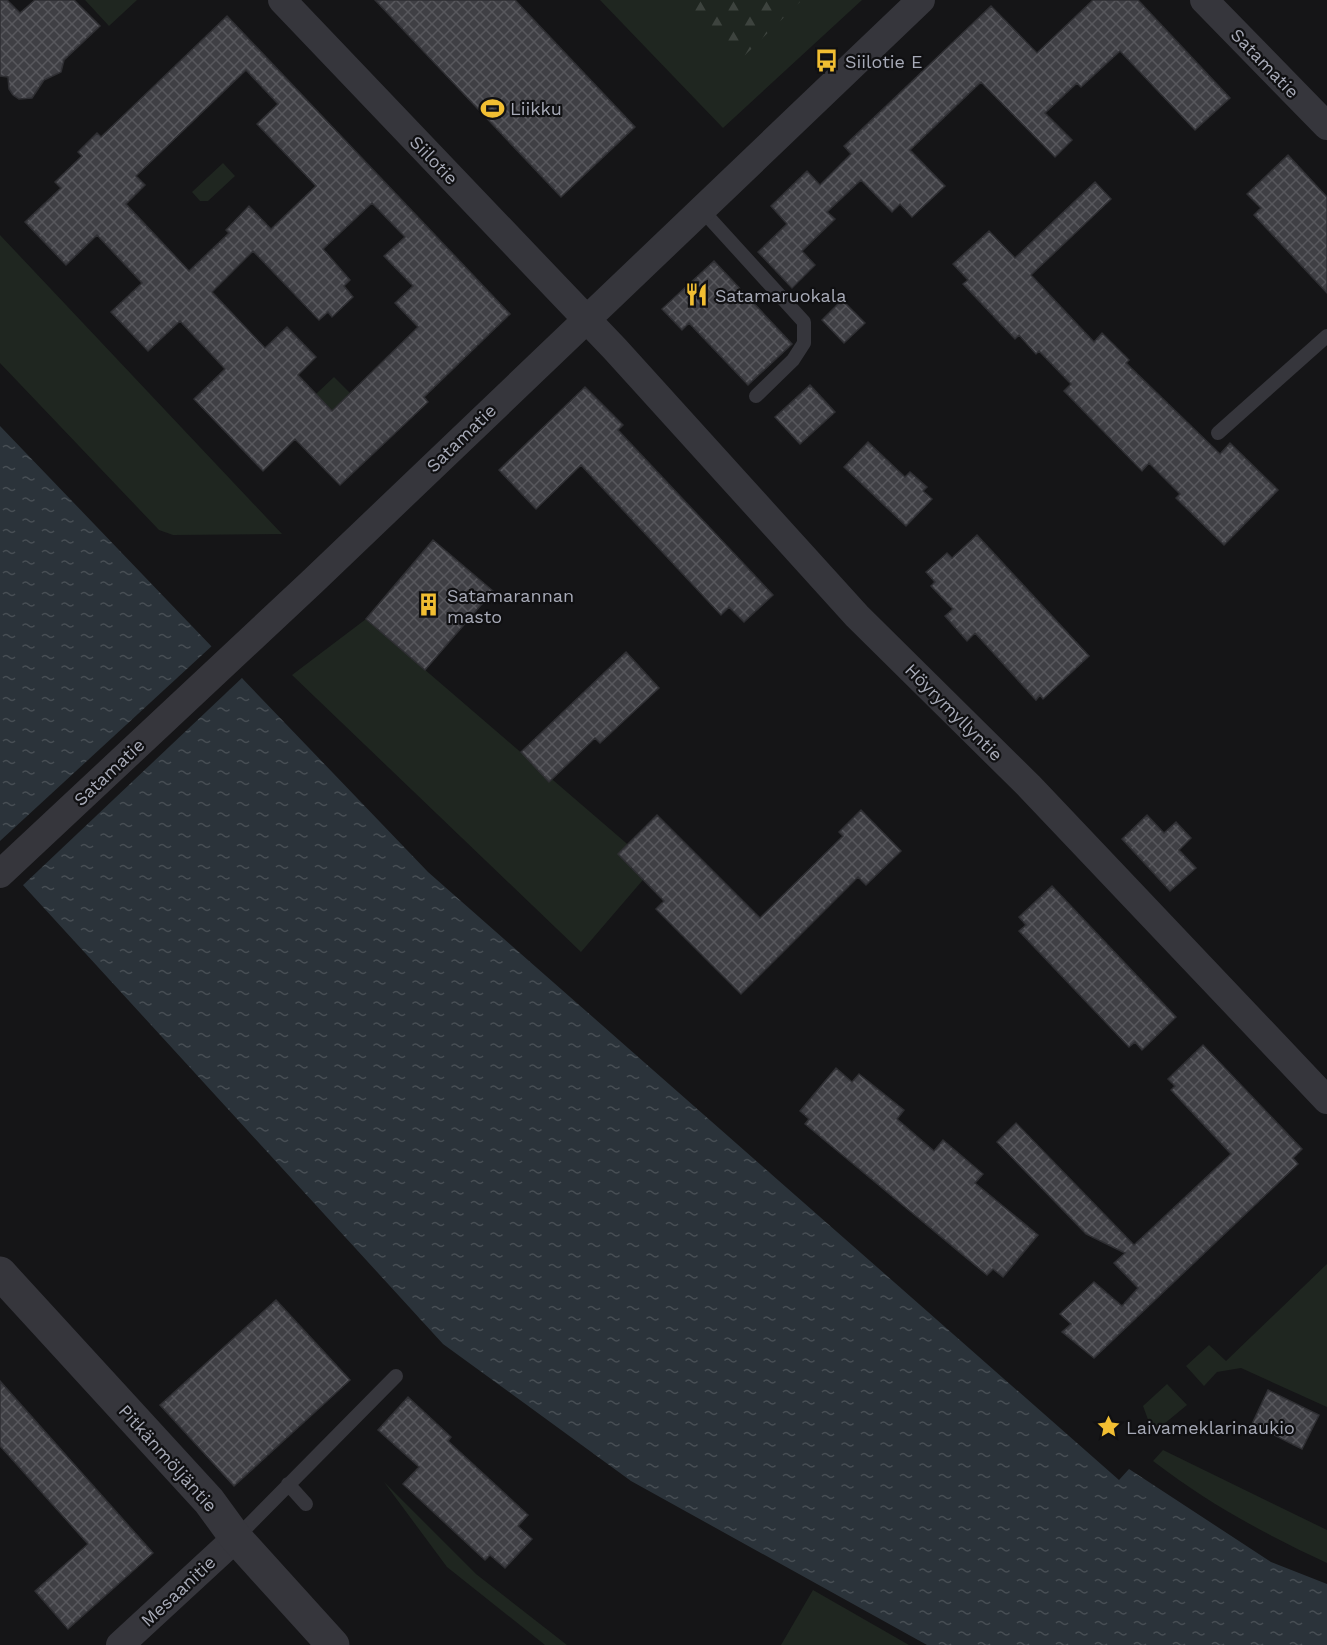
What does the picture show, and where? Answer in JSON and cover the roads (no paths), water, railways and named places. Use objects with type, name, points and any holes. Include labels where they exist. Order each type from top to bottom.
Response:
[{"type":"street","name":"Siilotie","points":[[282,0],[586,319]]},
{"type":"street","name":"Satamatie","points":[[0,874],[312,582],[921,0]]},
{"type":"street","name":"Satamatie","points":[[1204,0],[1327,126]]},
{"type":"street","name":"Höyrymyllyntie","points":[[586,319],[857,616],[1029,786],[1327,1100]]},
{"type":"street","name":"Pitkänmöljäntie","points":[[0,1273],[208,1501],[236,1538],[333,1645]]},
{"type":"street","name":"Mesaanitie","points":[[120,1645],[236,1538]]},
{"type":"lane","points":[[702,210],[804,322],[804,343],[793,360],[756,396]]},
{"type":"lane","points":[[1218,433],[1327,336]]},
{"type":"lane","points":[[236,1538],[396,1376]]},
{"type":"lane","points":[[288,1484],[306,1504]]},
{"type":"water","points":[[0,426],[428,872],[1119,1480],[1129,1469],[1271,1562],[1327,1584],[1327,1645],[927,1645],[631,1481],[443,1344],[0,860]]},
{"type":"place","name":"Siilotie E","points":[[827,61]]},
{"type":"place","name":"Liikku","points":[[492,108]]},
{"type":"place","name":"Satamaruokala","points":[[697,295]]},
{"type":"place","name":"Satamarannan masto","points":[[429,605]]},
{"type":"place","name":"Laivameklarinaukio","points":[[1108,1427]]}]
